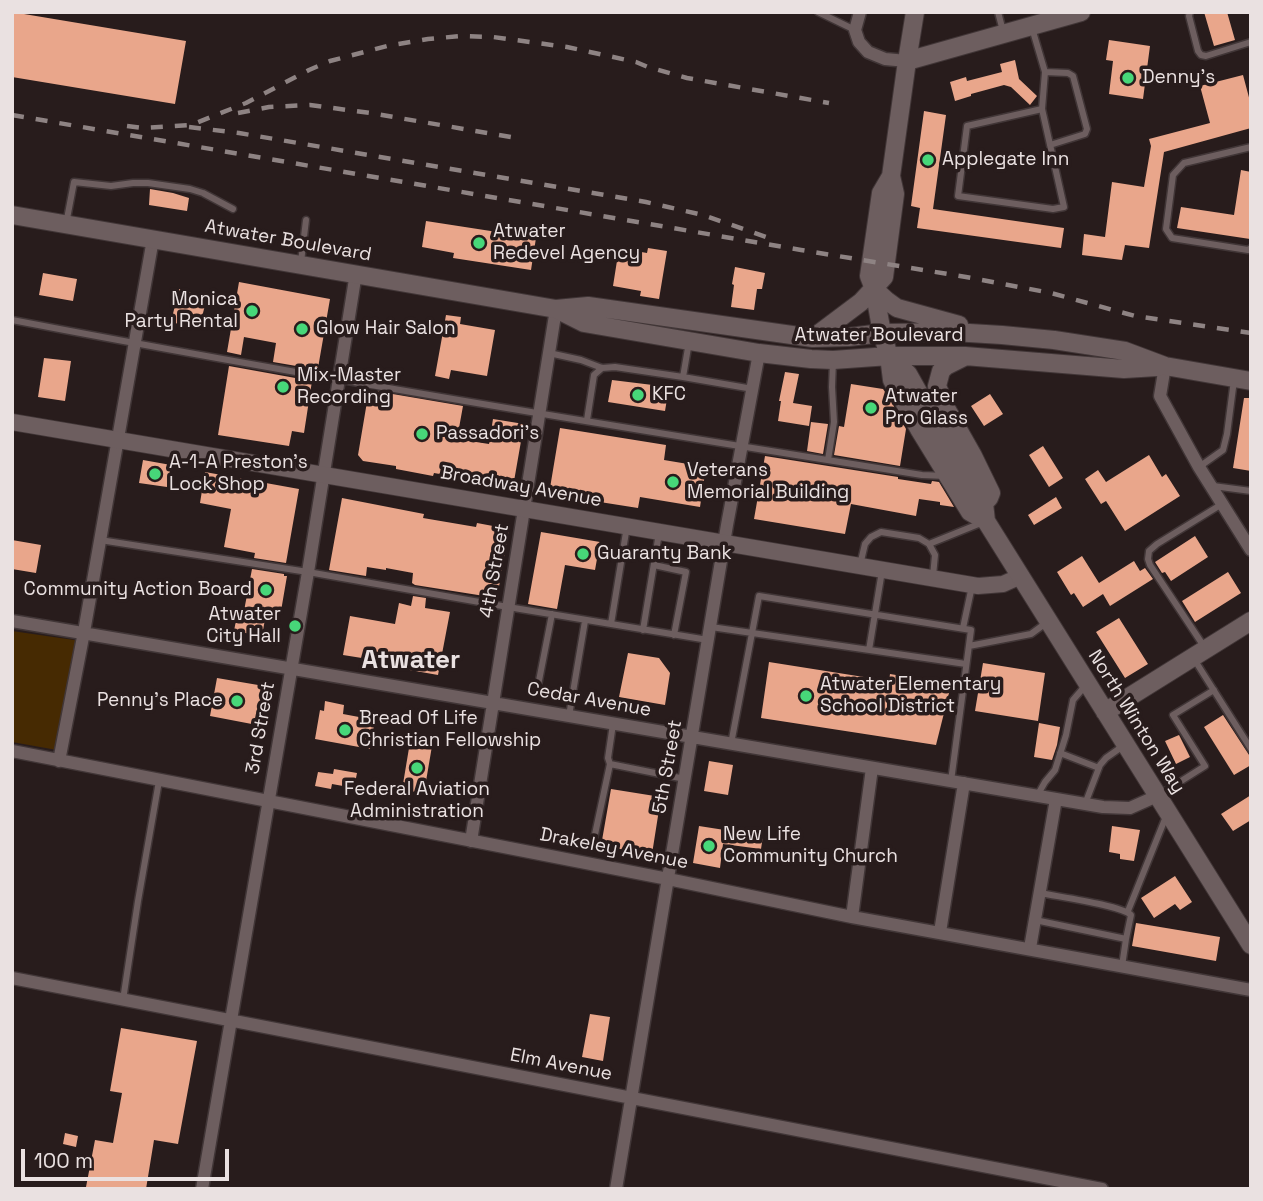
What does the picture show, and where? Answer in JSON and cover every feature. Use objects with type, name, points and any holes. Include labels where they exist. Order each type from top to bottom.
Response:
[{"type":"main road","points":[[889,356],[869,276],[881,193],[891,176],[915,12]]},
{"type":"main road","points":[[907,61],[1032,26],[1061,15],[1082,12]]},
{"type":"main road","name":"Atwater Boulevard","points":[[12,215],[556,309],[587,306],[813,338],[953,332],[1054,340],[1125,351],[1165,366],[1243,379]]},
{"type":"main road","points":[[874,289],[897,308],[989,334]]},
{"type":"main road","points":[[813,338],[854,308],[874,289]]},
{"type":"main road","name":"Atwater Boulevard","points":[[556,309],[584,323],[759,353],[833,360],[889,356],[965,356],[1124,369],[1165,366]]},
{"type":"main road","name":"North Winton Way","points":[[889,356],[892,380],[947,475],[970,512],[985,512]]},
{"type":"main road","name":"North Winton Way","points":[[889,356],[908,374],[1021,576],[1251,945]]},
{"type":"main road","points":[[965,356],[941,371],[937,386],[991,493],[985,512]]},
{"type":"main road","points":[[1105,712],[1251,621]]},
{"type":"street","points":[[860,12],[855,30],[859,42],[868,52],[885,59],[907,61]]},
{"type":"street","points":[[59,761],[153,239]]},
{"type":"street","name":"3rd Street","points":[[202,1189],[356,273]]},
{"type":"street","name":"4th Street","points":[[471,841],[556,309]]},
{"type":"street","name":"5th Street","points":[[616,1189],[724,542],[759,353]]},
{"type":"street","points":[[1165,366],[1160,396],[1199,467],[1251,550]]},
{"type":"street","name":"Broadway Avenue","points":[[12,422],[978,586],[1003,584],[1021,576]]},
{"type":"street","name":"Cedar Avenue","points":[[12,621],[1103,807],[1130,808],[1157,796]]},
{"type":"street","name":"Drakeley Avenue","points":[[12,751],[852,917],[1251,990]]},
{"type":"street","points":[[852,917],[872,768]]},
{"type":"street","points":[[940,932],[957,782]]},
{"type":"street","points":[[1030,948],[1055,799]]},
{"type":"street","name":"Elm Avenue","points":[[12,978],[1102,1189]]},
{"type":"lane","points":[[818,12],[855,30]]},
{"type":"lane","points":[[998,12],[1004,34]]},
{"type":"lane","points":[[1190,12],[1201,55],[1206,56],[1251,42]]},
{"type":"lane","points":[[1032,26],[1045,72],[1042,109],[1065,207],[1053,209],[958,196],[967,126],[1042,109]]},
{"type":"lane","points":[[1045,72],[1068,73],[1073,76],[1087,129],[1084,134],[1050,145]]},
{"type":"lane","points":[[1250,249],[1172,238],[1166,229],[1173,175],[1184,163],[1251,147]]},
{"type":"lane","points":[[66,224],[74,182],[111,186],[148,183],[190,189],[233,209]]},
{"type":"lane","points":[[301,264],[306,220]]},
{"type":"lane","points":[[12,320],[135,344],[743,447],[930,476],[947,475]]},
{"type":"lane","points":[[683,377],[689,341]]},
{"type":"lane","points":[[549,353],[581,360],[602,369]]},
{"type":"lane","points":[[828,460],[834,422],[833,360]]},
{"type":"lane","points":[[587,420],[594,375],[602,369],[615,367],[753,389]]},
{"type":"lane","points":[[1199,467],[1220,454],[1226,445],[1243,379]]},
{"type":"lane","points":[[1211,486],[1251,491]]},
{"type":"lane","points":[[1222,504],[1157,544],[1149,551],[1148,559],[1199,654],[1213,690],[1251,749]]},
{"type":"lane","points":[[929,544],[985,512]]},
{"type":"lane","points":[[611,624],[627,526]]},
{"type":"lane","points":[[643,630],[659,531]]},
{"type":"lane","points":[[860,565],[865,544],[881,532],[919,538],[929,544],[935,555],[933,578]]},
{"type":"lane","points":[[100,540],[307,572],[674,635],[752,633],[967,664]]},
{"type":"lane","points":[[654,565],[686,572],[674,635]]},
{"type":"lane","points":[[869,650],[882,569]]},
{"type":"lane","points":[[963,628],[972,585]]},
{"type":"lane","points":[[731,744],[759,596],[971,629],[957,782]]},
{"type":"lane","points":[[552,614],[537,691],[572,696]]},
{"type":"lane","points":[[569,716],[585,621]]},
{"type":"lane","points":[[969,646],[1031,634],[1049,622]]},
{"type":"lane","points":[[1037,796],[1055,771],[1073,700],[1087,683]]},
{"type":"lane","points":[[1157,796],[1205,766],[1173,715],[1213,690]]},
{"type":"lane","points":[[594,839],[610,764],[608,758],[613,724]]},
{"type":"lane","points":[[1085,804],[1105,758],[1125,745]]},
{"type":"lane","points":[[1060,753],[1099,768]]},
{"type":"lane","points":[[610,764],[685,779]]},
{"type":"lane","points":[[123,1000],[159,780]]},
{"type":"lane","points":[[1128,911],[1167,812]]},
{"type":"lane","points":[[1040,893],[1128,911],[1131,915],[1122,966]]},
{"type":"lane","points":[[1035,920],[1126,939]]},
{"type":"shaded area","points":[[12,631],[81,641],[57,750],[12,742]]},
{"type":"building","points":[[12,12],[186,41],[175,104],[12,77]]},
{"type":"building","points":[[1204,12],[1227,12],[1235,40],[1214,46]]},
{"type":"building","name":"Denny's","points":[[1109,40],[1150,46],[1143,99],[1109,94],[1113,61],[1106,60]]},
{"type":"building","name":"Applegate Inn","points":[[1015,60],[1019,79],[1037,96],[1030,105],[1011,87],[1004,85],[955,101],[950,82],[966,77],[967,81],[1002,72],[1000,64]]},
{"type":"building","points":[[1243,75],[1251,105],[1251,128],[1164,152],[1149,248],[1125,245],[1122,260],[1082,255],[1084,234],[1105,237],[1112,182],[1144,187],[1151,146],[1149,139],[1210,123],[1200,86]]},
{"type":"building","name":"Applegate Inn","points":[[924,111],[946,115],[933,209],[1064,228],[1061,248],[917,228],[920,208],[911,206]]},
{"type":"building","points":[[1241,170],[1251,172],[1250,239],[1177,228],[1181,207],[1234,215]]},
{"type":"building","points":[[150,189],[189,198],[187,211],[149,205]]},
{"type":"building","name":"Atwater Redevel Agency","points":[[426,221],[536,238],[531,270],[453,258],[454,253],[422,247]]},
{"type":"building","points":[[619,248],[647,253],[648,248],[667,251],[659,299],[640,296],[641,291],[613,286]]},
{"type":"building","points":[[735,267],[765,273],[762,289],[757,289],[754,310],[731,307]]},
{"type":"building","points":[[43,273],[77,279],[73,301],[39,295]]},
{"type":"building","points":[[239,282],[330,299],[318,368],[273,362],[276,343],[244,337],[241,355],[227,352]]},
{"type":"building","points":[[179,289],[207,297],[199,329],[171,322]]},
{"type":"building","points":[[446,315],[461,317],[460,324],[495,330],[487,376],[451,370],[449,379],[435,376]]},
{"type":"building","points":[[44,358],[71,361],[65,401],[38,397]]},
{"type":"building","points":[[229,366],[312,381],[304,433],[292,431],[289,446],[218,435]]},
{"type":"building","points":[[785,372],[799,374],[793,403],[812,406],[809,426],[778,421]]},
{"type":"building","name":"KFC","points":[[612,380],[669,387],[665,411],[608,402]]},
{"type":"building","name":"Atwater Pro Glass","points":[[851,384],[883,389],[890,399],[906,429],[900,466],[834,455],[839,426],[844,427]]},
{"type":"building","points":[[369,390],[463,406],[457,439],[489,444],[493,419],[524,424],[513,487],[434,473],[433,476],[363,461],[358,455]]},
{"type":"building","points":[[990,394],[1003,414],[984,426],[971,406]]},
{"type":"building","points":[[1244,398],[1251,398],[1251,471],[1233,468]]},
{"type":"building","points":[[811,422],[828,424],[823,454],[807,451]]},
{"type":"building","points":[[560,428],[666,445],[664,460],[706,467],[700,507],[640,497],[638,508],[549,494]]},
{"type":"building","points":[[1043,446],[1063,478],[1049,487],[1029,455]]},
{"type":"building","points":[[1149,455],[1162,477],[1166,474],[1180,496],[1125,531],[1106,501],[1101,504],[1085,479],[1098,470],[1106,482]]},
{"type":"building","points":[[765,456],[931,484],[932,481],[939,482],[954,507],[919,499],[916,516],[851,504],[845,534],[754,519]]},
{"type":"building","name":"A-1-A Preston's Lock Shop","points":[[143,460],[171,465],[167,487],[139,483]]},
{"type":"building","points":[[205,472],[299,489],[286,563],[254,558],[255,553],[224,547],[231,509],[200,503]]},
{"type":"building","points":[[1056,497],[1062,508],[1034,525],[1028,515]]},
{"type":"building","points":[[342,498],[424,514],[423,518],[476,527],[477,523],[509,529],[497,598],[415,585],[412,583],[413,573],[386,568],[367,567],[366,576],[329,570]]},
{"type":"building","points":[[541,532],[600,542],[595,570],[565,565],[557,609],[528,604]]},
{"type":"building","points":[[1195,536],[1208,557],[1171,581],[1155,562]]},
{"type":"building","points":[[12,540],[41,545],[36,573],[12,569]]},
{"type":"building","points":[[1082,556],[1099,583],[1134,561],[1140,571],[1145,568],[1153,579],[1110,606],[1103,594],[1083,607],[1074,593],[1071,595],[1057,572]]},
{"type":"building","name":"Community Action Board","points":[[252,569],[287,576],[281,611],[267,608],[262,636],[234,631],[237,615],[243,616]]},
{"type":"building","points":[[1228,572],[1241,593],[1195,622],[1182,601]]},
{"type":"building","points":[[413,596],[426,598],[425,608],[450,612],[438,675],[387,666],[387,662],[343,655],[350,616],[395,624],[399,603],[411,606]]},
{"type":"building","points":[[1119,618],[1148,664],[1125,678],[1096,632]]},
{"type":"building","points":[[628,653],[659,658],[670,673],[665,705],[619,697]]},
{"type":"building","points":[[769,662],[889,681],[890,674],[920,679],[919,686],[950,689],[936,745],[761,718]]},
{"type":"building","points":[[983,663],[1045,673],[1038,721],[975,711]]},
{"type":"building","name":"Penny's Place","points":[[217,678],[264,686],[257,725],[210,716]]},
{"type":"building","name":"Bread Of Life Christian Fellowship","points":[[325,701],[344,705],[343,714],[375,720],[370,749],[315,739],[320,710],[324,711]]},
{"type":"building","points":[[1223,715],[1251,758],[1251,765],[1234,775],[1204,727]]},
{"type":"building","points":[[1039,723],[1060,727],[1052,760],[1034,757]]},
{"type":"building","points":[[1179,735],[1190,757],[1176,764],[1165,741]]},
{"type":"building","name":"Federal Aviation Administration","points":[[410,742],[432,746],[424,793],[402,790]]},
{"type":"building","points":[[709,761],[733,765],[728,795],[704,791]]},
{"type":"building","points":[[334,769],[357,773],[354,788],[332,784],[331,789],[315,786],[318,772],[333,774]]},
{"type":"building","points":[[611,789],[661,797],[652,854],[601,846]]},
{"type":"building","points":[[1251,795],[1251,820],[1233,831],[1221,814]]},
{"type":"building","name":"New Life Community Church","points":[[699,826],[763,836],[761,849],[723,844],[720,868],[693,863]]},
{"type":"building","points":[[1112,826],[1140,830],[1134,861],[1120,859],[1120,854],[1109,852]]},
{"type":"building","points":[[1175,876],[1192,902],[1180,910],[1175,904],[1154,918],[1141,898]]},
{"type":"building","points":[[1136,923],[1220,937],[1216,961],[1132,946]]},
{"type":"building","points":[[590,1014],[610,1017],[603,1061],[582,1057]]},
{"type":"building","points":[[121,1028],[197,1041],[178,1144],[154,1140],[146,1189],[96,1189],[86,1187],[95,1140],[113,1143],[122,1093],[110,1091]]},
{"type":"building","points":[[65,1133],[78,1136],[76,1147],[63,1144]]},
{"type":"railway","points":[[127,126],[142,128],[191,125],[246,103],[330,61],[387,46],[461,36],[493,37],[567,47],[636,62],[687,78],[829,103]]},
{"type":"railway","points":[[238,113],[269,107],[310,105],[511,137]]},
{"type":"railway","points":[[12,115],[966,277],[1051,293],[1135,316],[1251,333]]},
{"type":"railway","points":[[189,127],[239,133],[646,202],[703,215],[769,238]]},
{"type":"place","name":"Denny's","points":[[1128,78]]},
{"type":"place","name":"Applegate Inn","points":[[928,160]]},
{"type":"place","name":"Atwater Redevel Agency","points":[[479,243]]},
{"type":"place","name":"Monica Party Rental","points":[[252,311]]},
{"type":"place","name":"Glow Hair Salon","points":[[302,329]]},
{"type":"place","name":"Mix-Master Recording","points":[[283,387]]},
{"type":"place","name":"KFC","points":[[638,395]]},
{"type":"place","name":"Atwater Pro Glass","points":[[871,408]]},
{"type":"place","name":"Passadori's","points":[[422,434]]},
{"type":"place","name":"A-1-A Preston's Lock Shop","points":[[155,474]]},
{"type":"place","name":"Veterans Memorial Building","points":[[673,482]]},
{"type":"place","name":"Guaranty Bank","points":[[583,554]]},
{"type":"place","name":"Community Action Board","points":[[266,590]]},
{"type":"place","name":"Atwater City Hall","points":[[295,626]]},
{"type":"place","name":"Atwater Elementary School District","points":[[806,696]]},
{"type":"place","name":"Penny's Place","points":[[237,701]]},
{"type":"place","name":"Bread Of Life Christian Fellowship","points":[[345,730]]},
{"type":"place","name":"Federal Aviation Administration","points":[[417,768]]},
{"type":"place","name":"New Life Community Church","points":[[709,846]]},
{"type":"district","name":"Atwater","points":[[411,661]]}]
